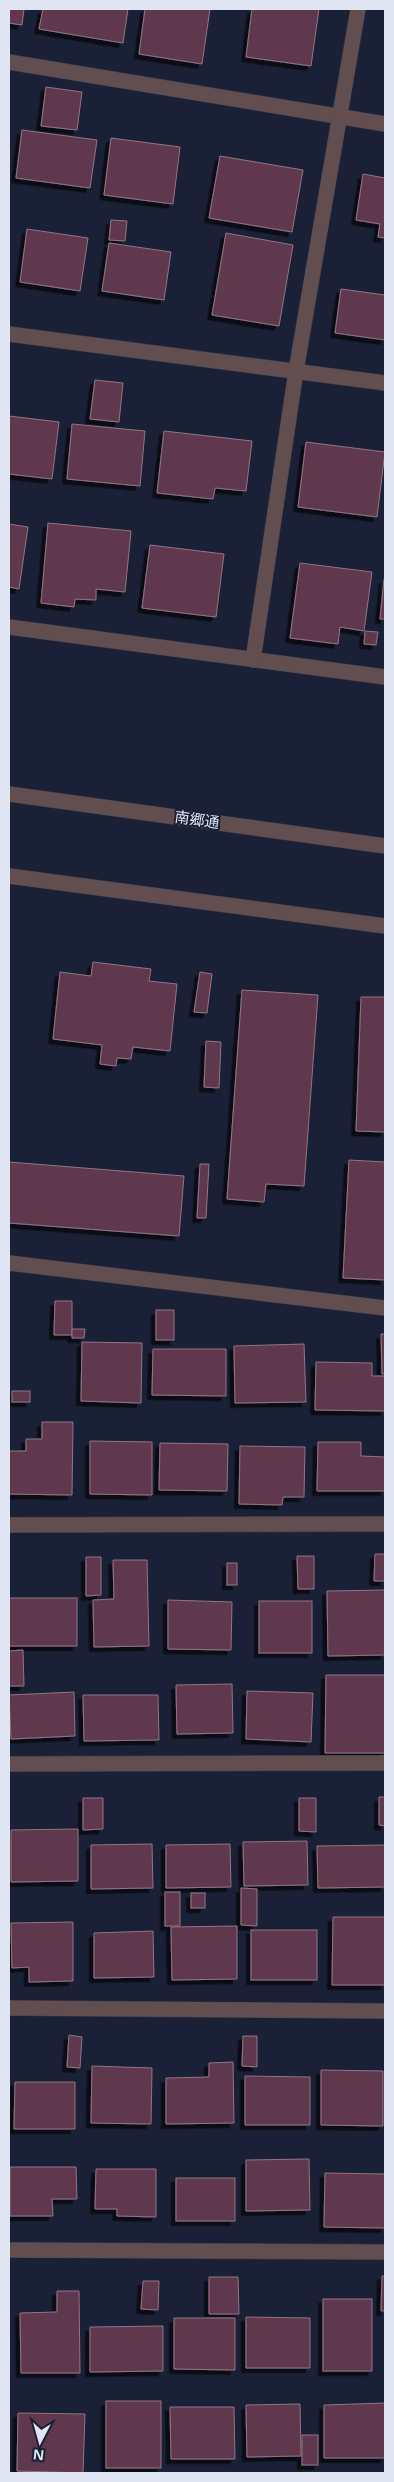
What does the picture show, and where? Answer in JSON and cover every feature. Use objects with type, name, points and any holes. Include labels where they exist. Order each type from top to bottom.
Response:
[{"type":"street","points":[[253,660],[296,371],[358,9]]},
{"type":"street","points":[[9,62],[385,124]]},
{"type":"street","points":[[9,334],[385,383]]},
{"type":"street","points":[[9,627],[385,677]]},
{"type":"street","name":"南郷通","points":[[9,794],[385,846]]},
{"type":"street","points":[[9,876],[385,926]]},
{"type":"street","points":[[9,1263],[385,1308]]},
{"type":"street","points":[[9,1525],[385,1524]]},
{"type":"street","points":[[9,1764],[385,1763]]},
{"type":"street","points":[[9,2008],[385,2011]]},
{"type":"street","points":[[9,2250],[385,2252]]},
{"type":"building","points":[[9,9],[24,9],[22,25],[9,23]]},
{"type":"building","points":[[43,9],[128,9],[123,43],[39,29]]},
{"type":"building","points":[[145,9],[210,9],[202,64],[139,54]]},
{"type":"building","points":[[252,9],[319,9],[311,66],[246,57]]},
{"type":"building","points":[[46,87],[82,92],[77,130],[41,126]]},
{"type":"building","points":[[22,130],[97,140],[90,188],[16,178]]},
{"type":"building","points":[[111,138],[180,147],[173,204],[104,195]]},
{"type":"building","points":[[220,156],[303,170],[292,232],[209,218]]},
{"type":"building","points":[[363,174],[385,178],[385,238],[378,237],[380,224],[356,220]]},
{"type":"building","points":[[111,220],[127,221],[125,241],[109,240]]},
{"type":"building","points":[[27,229],[88,238],[80,291],[20,282]]},
{"type":"building","points":[[226,233],[293,245],[279,326],[212,315]]},
{"type":"building","points":[[109,243],[171,252],[164,300],[102,291]]},
{"type":"building","points":[[341,289],[385,295],[385,340],[335,333]]},
{"type":"building","points":[[95,380],[123,383],[119,422],[90,419]]},
{"type":"building","points":[[9,416],[59,422],[52,479],[9,474]]},
{"type":"building","points":[[72,424],[145,431],[140,486],[67,479]]},
{"type":"building","points":[[164,431],[252,441],[246,491],[215,488],[213,499],[157,493]]},
{"type":"building","points":[[306,442],[385,452],[377,517],[298,507]]},
{"type":"building","points":[[48,523],[131,531],[125,592],[96,589],[96,600],[75,599],[74,607],[41,603]]},
{"type":"building","points":[[9,524],[28,527],[19,589],[9,587]]},
{"type":"building","points":[[150,545],[224,554],[216,617],[142,608]]},
{"type":"building","points":[[300,563],[372,572],[364,631],[340,627],[338,644],[290,638]]},
{"type":"building","points":[[384,579],[385,619],[380,619]]},
{"type":"building","points":[[365,631],[378,632],[376,645],[364,644]]},
{"type":"building","points":[[93,962],[151,969],[149,981],[177,984],[170,1051],[133,1047],[131,1059],[117,1058],[116,1066],[100,1064],[102,1045],[53,1039],[60,972],[91,976]]},
{"type":"building","points":[[200,972],[212,974],[207,1013],[194,1012]]},
{"type":"building","points":[[242,990],[318,995],[304,1186],[266,1184],[264,1202],[227,1199]]},
{"type":"building","points":[[361,997],[385,997],[385,1132],[356,1131]]},
{"type":"building","points":[[206,1041],[221,1042],[219,1088],[204,1087]]},
{"type":"building","points":[[349,1160],[385,1162],[385,1280],[343,1278]]},
{"type":"building","points":[[9,1162],[184,1176],[179,1236],[9,1223]]},
{"type":"building","points":[[200,1164],[209,1164],[206,1218],[197,1218]]},
{"type":"building","points":[[55,1301],[72,1301],[72,1335],[54,1335]]},
{"type":"building","points":[[156,1310],[174,1310],[174,1340],[156,1340]]},
{"type":"building","points":[[72,1329],[85,1329],[84,1338],[72,1338]]},
{"type":"building","points":[[381,1334],[385,1334],[385,1374],[382,1374]]},
{"type":"building","points":[[82,1342],[142,1343],[141,1403],[81,1401]]},
{"type":"building","points":[[304,1344],[306,1402],[235,1403],[234,1346]]},
{"type":"building","points":[[153,1349],[226,1349],[226,1396],[152,1395]]},
{"type":"building","points":[[316,1362],[372,1363],[372,1376],[385,1376],[385,1411],[315,1410]]},
{"type":"building","points":[[12,1391],[30,1391],[30,1402],[12,1402]]},
{"type":"building","points":[[42,1422],[73,1422],[72,1495],[9,1494],[9,1451],[26,1451],[26,1439],[42,1439]]},
{"type":"building","points":[[90,1441],[152,1442],[152,1495],[90,1494]]},
{"type":"building","points":[[318,1442],[361,1442],[361,1456],[385,1457],[385,1491],[317,1491]]},
{"type":"building","points":[[160,1443],[228,1444],[227,1491],[159,1490]]},
{"type":"building","points":[[240,1446],[305,1447],[304,1497],[283,1497],[282,1505],[239,1504]]},
{"type":"building","points":[[375,1554],[385,1554],[385,1581],[374,1581]]},
{"type":"building","points":[[297,1556],[314,1556],[314,1589],[298,1589]]},
{"type":"building","points":[[86,1557],[101,1557],[101,1595],[86,1596]]},
{"type":"building","points":[[113,1560],[147,1560],[149,1646],[94,1647],[93,1600],[114,1599]]},
{"type":"building","points":[[227,1563],[237,1563],[237,1585],[227,1585]]},
{"type":"building","points":[[385,1590],[385,1655],[328,1656],[327,1591]]},
{"type":"building","points":[[9,1598],[77,1598],[77,1646],[9,1646]]},
{"type":"building","points":[[168,1600],[232,1602],[231,1650],[168,1649]]},
{"type":"building","points":[[259,1601],[312,1601],[312,1653],[259,1653]]},
{"type":"building","points":[[23,1650],[24,1686],[9,1686],[9,1651]]},
{"type":"building","points":[[326,1675],[385,1675],[385,1753],[325,1753]]},
{"type":"building","points":[[232,1684],[233,1733],[177,1734],[176,1685]]},
{"type":"building","points":[[247,1691],[313,1693],[311,1742],[246,1739]]},
{"type":"building","points":[[74,1692],[75,1736],[11,1739],[9,1695]]},
{"type":"building","points":[[83,1695],[158,1695],[159,1740],[84,1741]]},
{"type":"building","points":[[379,1797],[385,1797],[385,1826],[379,1825]]},
{"type":"building","points":[[83,1798],[103,1798],[103,1829],[83,1830]]},
{"type":"building","points":[[299,1798],[316,1798],[316,1832],[299,1831]]},
{"type":"building","points":[[78,1829],[78,1881],[11,1882],[11,1830]]},
{"type":"building","points":[[307,1841],[308,1885],[244,1886],[243,1842]]},
{"type":"building","points":[[152,1844],[153,1888],[91,1889],[91,1845]]},
{"type":"building","points":[[230,1844],[231,1887],[166,1888],[166,1845]]},
{"type":"building","points":[[385,1845],[385,1887],[318,1888],[317,1846]]},
{"type":"building","points":[[241,1888],[257,1889],[257,1926],[241,1925]]},
{"type":"building","points":[[165,1892],[180,1892],[180,1926],[165,1926]]},
{"type":"building","points":[[191,1893],[205,1893],[205,1908],[191,1908]]},
{"type":"building","points":[[333,1917],[385,1917],[385,1985],[332,1985]]},
{"type":"building","points":[[73,1922],[73,1981],[29,1982],[29,1967],[12,1968],[11,1923]]},
{"type":"building","points":[[237,1926],[237,1979],[172,1980],[171,1927]]},
{"type":"building","points":[[251,1930],[317,1930],[317,1980],[251,1980]]},
{"type":"building","points":[[153,1931],[154,1977],[94,1978],[94,1933]]},
{"type":"building","points":[[69,2035],[82,2037],[80,2068],[67,2067]]},
{"type":"building","points":[[243,2036],[257,2036],[257,2067],[242,2066]]},
{"type":"building","points":[[233,2062],[234,2123],[166,2124],[166,2078],[209,2077],[209,2063]]},
{"type":"building","points":[[92,2066],[152,2068],[151,2124],[91,2123]]},
{"type":"building","points":[[321,2070],[383,2071],[383,2126],[321,2125]]},
{"type":"building","points":[[245,2076],[310,2077],[310,2125],[245,2125]]},
{"type":"building","points":[[15,2082],[75,2082],[75,2129],[14,2129]]},
{"type":"building","points":[[309,2159],[310,2210],[246,2211],[246,2160]]},
{"type":"building","points":[[10,2167],[76,2167],[77,2199],[52,2199],[53,2216],[10,2216]]},
{"type":"building","points":[[96,2169],[156,2169],[156,2217],[117,2216],[117,2209],[95,2209]]},
{"type":"building","points":[[325,2173],[385,2174],[385,2228],[324,2227]]},
{"type":"building","points":[[176,2178],[235,2178],[235,2221],[176,2221]]},
{"type":"building","points":[[382,2276],[385,2276],[385,2311],[381,2311]]},
{"type":"building","points":[[209,2277],[238,2277],[239,2314],[209,2314]]},
{"type":"building","points":[[143,2281],[159,2281],[158,2310],[141,2309]]},
{"type":"building","points":[[57,2291],[79,2291],[80,2373],[21,2373],[20,2313],[57,2312]]},
{"type":"building","points":[[323,2299],[372,2299],[372,2371],[323,2371]]},
{"type":"building","points":[[246,2317],[310,2318],[310,2368],[246,2368]]},
{"type":"building","points":[[174,2318],[235,2318],[235,2370],[174,2369]]},
{"type":"building","points":[[163,2326],[163,2371],[90,2372],[90,2327]]},
{"type":"building","points":[[106,2401],[161,2401],[161,2468],[106,2468]]},
{"type":"building","points":[[385,2403],[385,2458],[324,2458],[324,2405]]},
{"type":"building","points":[[300,2404],[301,2456],[247,2457],[246,2405]]},
{"type":"building","points":[[170,2407],[234,2407],[235,2459],[171,2459]]},
{"type":"building","points":[[18,2413],[85,2414],[83,2473],[17,2471]]},
{"type":"building","points":[[302,2435],[318,2435],[318,2465],[302,2465]]}]
